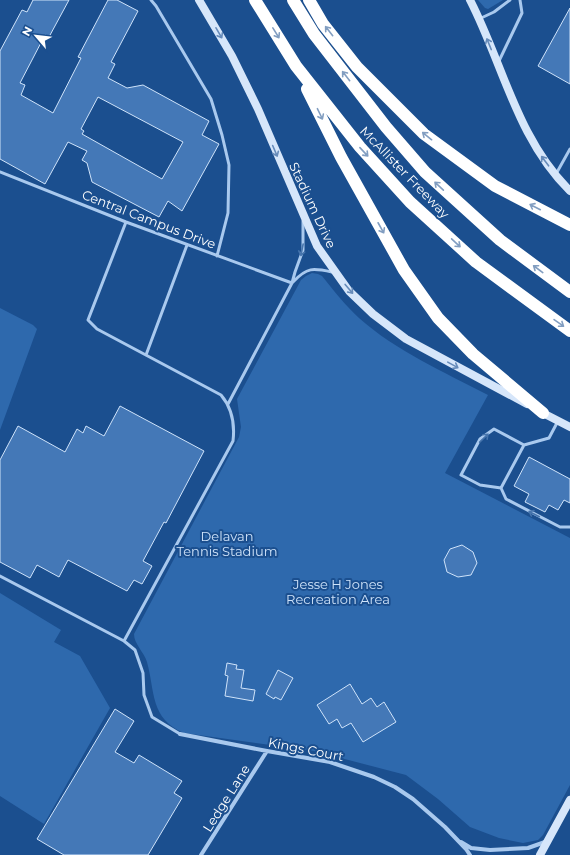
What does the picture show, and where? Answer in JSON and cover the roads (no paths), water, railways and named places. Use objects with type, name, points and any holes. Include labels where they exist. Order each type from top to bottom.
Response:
[{"type":"highway","name":"McAllister Freeway","points":[[255,0],[296,66],[360,147],[410,202],[476,262],[570,331]]},
{"type":"highway","name":"McAllister Freeway","points":[[293,0],[314,34],[386,128],[425,172],[500,240],[570,292]]},
{"type":"highway","points":[[308,0],[323,24],[357,67],[424,134],[495,186],[570,225]]},
{"type":"highway","points":[[296,66],[348,170],[404,270],[438,318],[473,354],[543,413]]},
{"type":"main road","name":"Stadium Drive","points":[[199,0],[232,56],[258,109],[317,246],[350,291],[374,314],[406,339],[570,427]]},
{"type":"main road","points":[[470,0],[529,136],[542,157],[556,175],[569,188]]},
{"type":"main road","points":[[540,855],[570,800]]},
{"type":"street","name":"Kings Court","points":[[180,734],[330,762],[353,769],[395,787],[413,799],[456,838],[470,855]]},
{"type":"street","name":"Ledge Lane","points":[[201,855],[267,751]]},
{"type":"street","name":"Kings Court","points":[[456,838],[471,848],[490,850],[528,848],[548,841]]},
{"type":"lane","points":[[151,0],[177,40],[211,99],[222,135],[229,165],[228,213],[217,256]]},
{"type":"lane","points":[[479,19],[494,12],[510,0]]},
{"type":"lane","points":[[497,65],[522,13],[520,0]]},
{"type":"lane","points":[[556,175],[570,149]]},
{"type":"lane","name":"Central Campus Drive","points":[[0,172],[126,222],[292,284]]},
{"type":"lane","points":[[292,284],[303,250],[303,215]]},
{"type":"lane","points":[[124,641],[233,441],[234,431],[228,404],[221,396],[97,329],[88,320],[126,222]]},
{"type":"lane","points":[[146,355],[187,245]]},
{"type":"lane","points":[[228,404],[292,284],[302,272],[318,269],[336,272]]},
{"type":"lane","points":[[501,488],[480,485],[461,475],[480,439],[494,429],[524,445],[548,438],[558,421]]},
{"type":"lane","points":[[501,488],[524,445]]},
{"type":"lane","points":[[501,488],[506,499],[560,527],[570,527]]},
{"type":"lane","points":[[0,576],[124,641],[135,650],[143,673],[144,695],[152,717],[180,734]]},
{"type":"park label","name":"Delavan Tennis Stadium","points":[[227,544]]},
{"type":"park label","name":"Jesse H Jones Recreation Area","points":[[338,592]]}]
